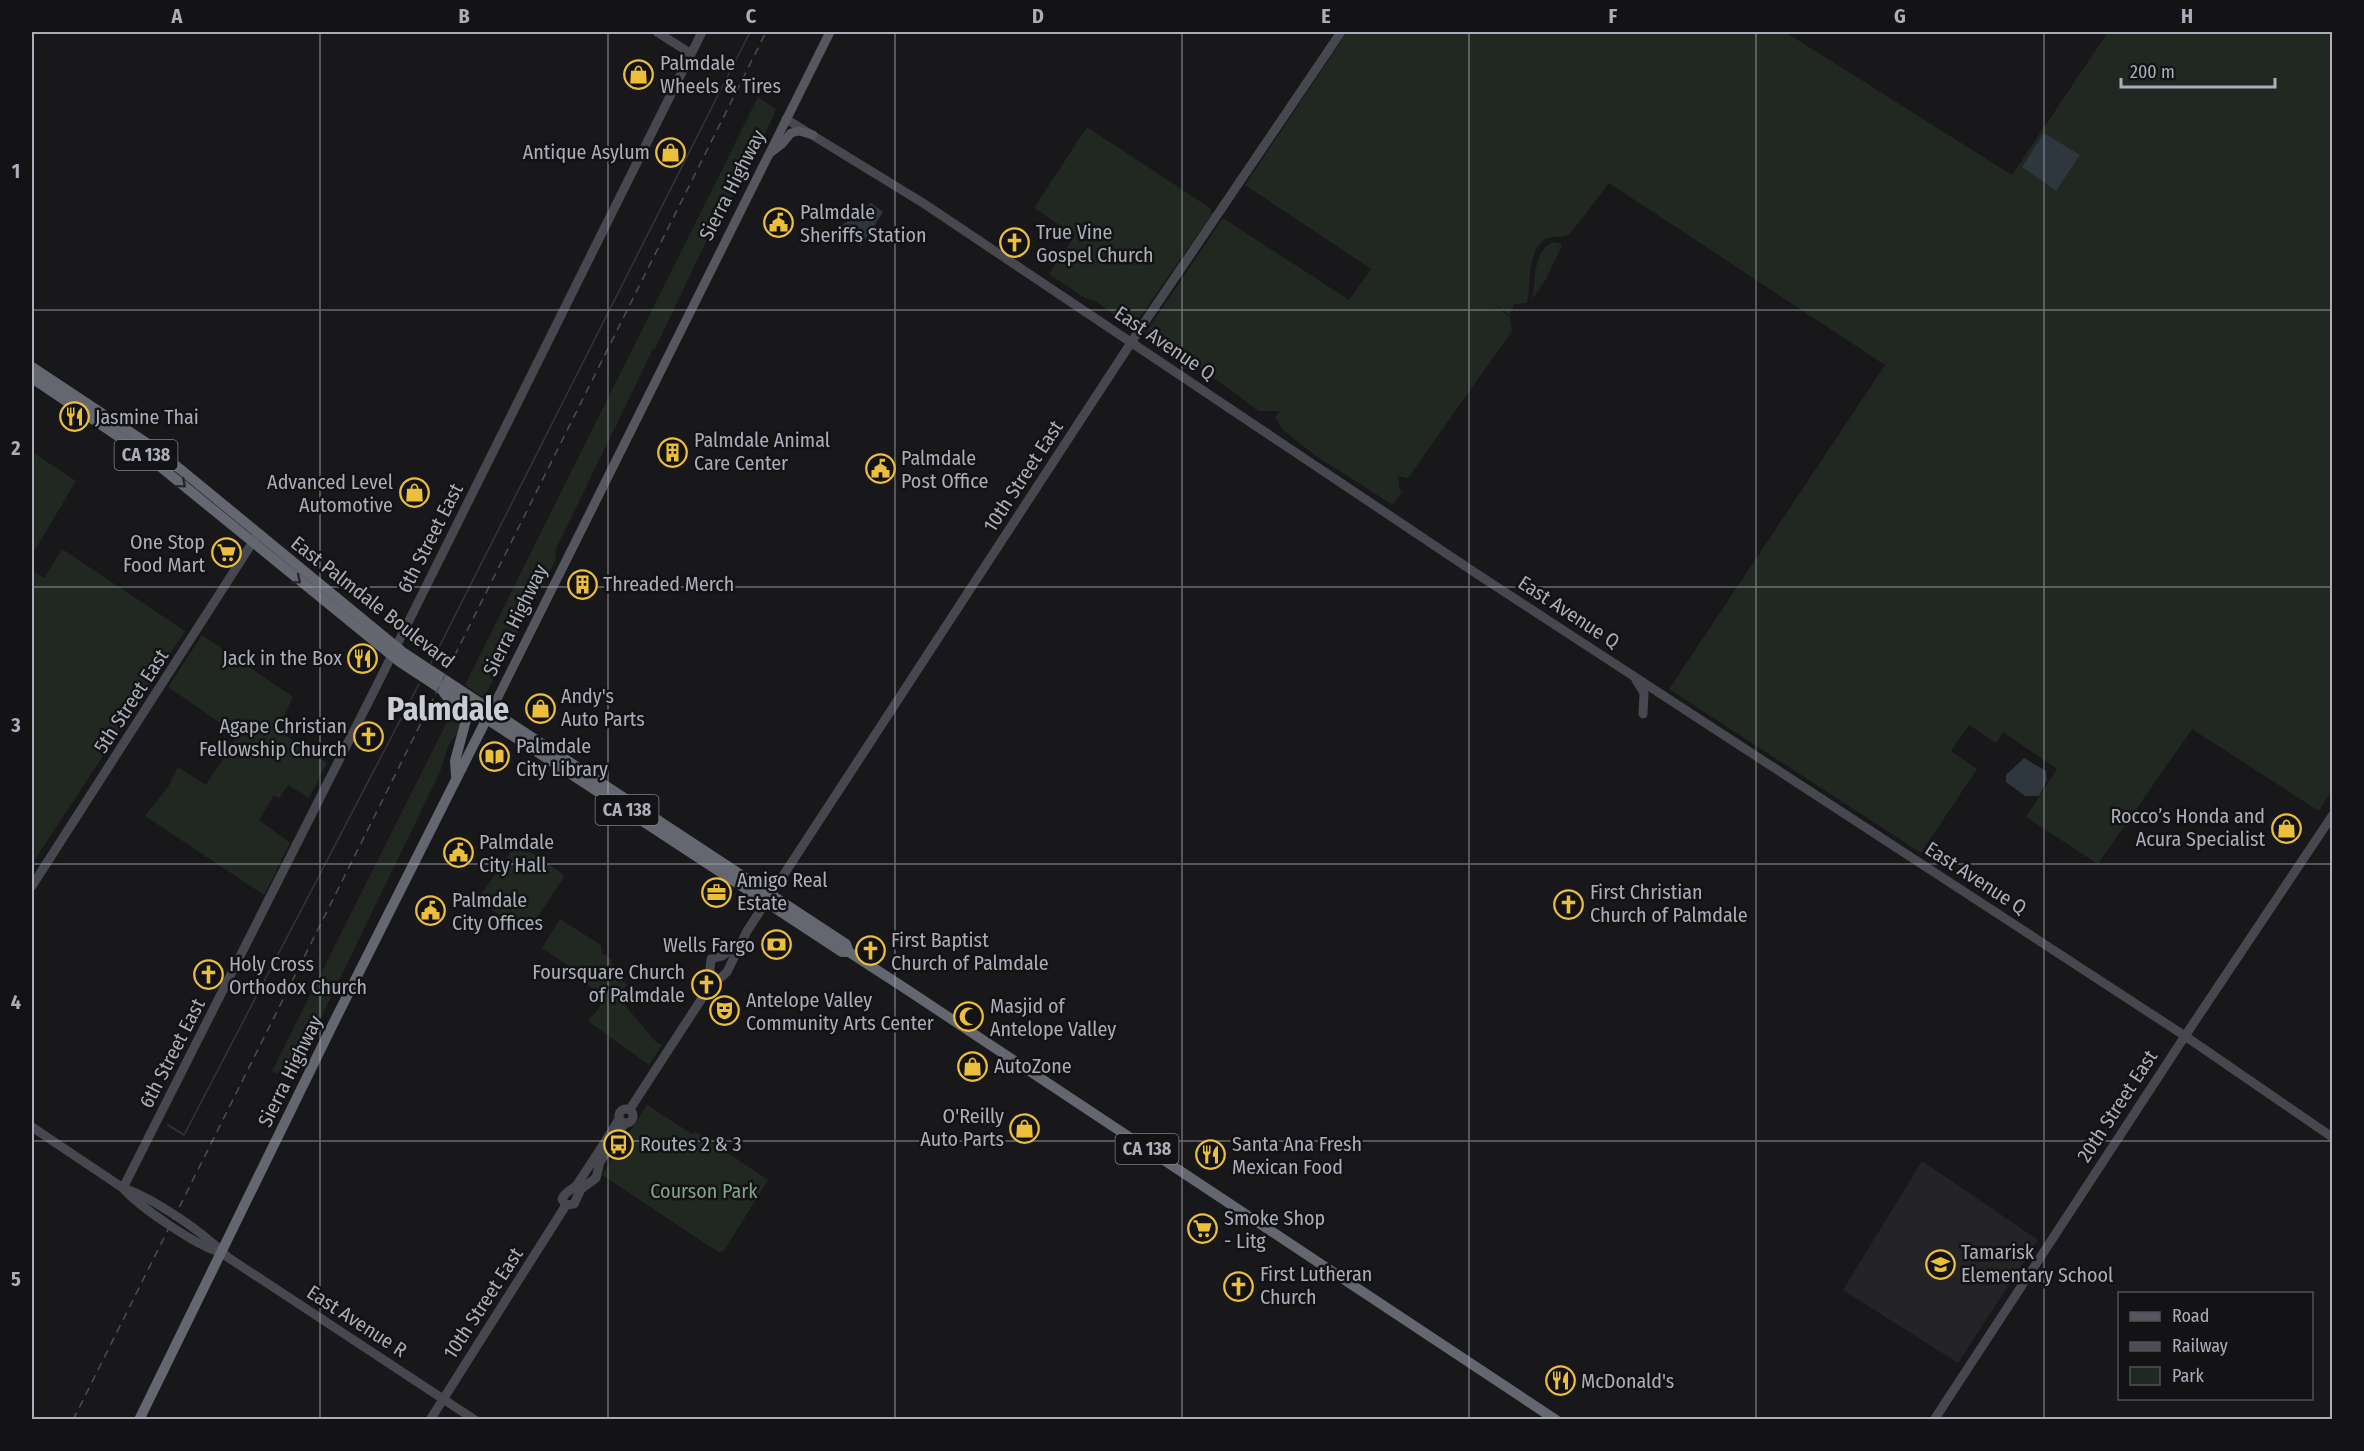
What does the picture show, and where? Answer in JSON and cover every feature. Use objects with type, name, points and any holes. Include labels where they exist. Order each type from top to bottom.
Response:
[{"type":"highway","name":"East Palmdale Boulevard","points":[[32,367],[157,450],[255,538]]},
{"type":"highway","name":"East Palmdale Boulevard","points":[[32,378],[135,446],[255,538],[443,690],[489,715]]},
{"type":"highway","name":"East Palmdale Boulevard","points":[[394,652],[768,899],[846,944],[849,952],[1556,1419]]},
{"type":"highway","points":[[443,690],[448,701],[466,720],[455,760],[456,777]]},
{"type":"highway","name":"Sierra Highway","points":[[139,1419],[456,777],[489,715]]},
{"type":"main road","points":[[657,32],[690,53]]},
{"type":"main road","name":"6th Street East","points":[[123,1188],[394,652],[702,32]]},
{"type":"main road","name":"Sierra Highway","points":[[489,715],[830,32]]},
{"type":"main road","name":"10th Street East","points":[[716,974],[726,972],[740,943],[768,899],[1132,342],[1341,32]]},
{"type":"main road","name":"East Avenue Q","points":[[786,118],[923,203],[1633,675],[2185,1036],[2332,1137]]},
{"type":"main road","points":[[768,154],[782,144],[791,133],[799,131],[813,135]]},
{"type":"main road","name":"5th Street East","points":[[32,886],[255,538]]},
{"type":"main road","points":[[1633,675],[1644,693],[1643,714]]},
{"type":"main road","name":"20th Street East","points":[[1934,1419],[2332,816]]},
{"type":"main road","name":"10th Street East","points":[[430,1419],[566,1205],[563,1197],[573,1195],[619,1130],[622,1121],[632,1116],[630,1110],[716,974],[711,959],[722,956],[740,943]]},
{"type":"main road","points":[[722,956],[729,966]]},
{"type":"main road","name":"East Avenue R","points":[[32,1127],[209,1249],[220,1252],[475,1419]]},
{"type":"shaded area","points":[[2044,133],[2080,155],[2056,191],[2022,167]]},
{"type":"shaded area","points":[[871,203],[883,212],[861,246],[856,236],[851,236],[844,245],[836,241],[832,233]]},
{"type":"shaded area","points":[[2024,758],[2046,771],[2047,780],[2039,796],[2025,796],[2006,782],[2006,775]]},
{"type":"shaded area","name":"Tamarisk Elementary School","points":[[1922,1161],[2038,1240],[1958,1363],[1843,1290]]},
{"type":"green space","points":[[1347,32],[1785,32],[2012,175],[2108,32],[2332,32],[2332,790],[2319,811],[2192,729],[2098,864],[2026,817],[2057,769],[2003,732],[1996,743],[1969,725],[1951,751],[1977,769],[1921,853],[1669,689],[1885,365],[1609,183],[1570,234],[1546,239],[1540,244],[1533,258],[1527,303],[1514,304],[1510,315],[1488,300],[1510,317],[1512,331],[1408,478],[1398,476],[1400,492],[1403,491],[1393,505],[1316,456],[1283,430],[1275,417],[1280,411],[1259,411],[1177,351],[1172,344],[1169,346],[1163,339],[1159,343],[1184,362],[1187,365],[1186,368],[1149,342],[1146,332],[1223,218],[1349,300],[1371,269],[1245,185]]},
{"type":"green space","points":[[758,97],[776,109],[772,119],[736,192],[713,227],[555,551],[556,560],[484,698],[465,685]]},
{"type":"green space","points":[[1087,127],[1210,208],[1212,214],[1135,324],[1125,324],[1097,302],[1085,298],[1049,274],[1075,235],[1034,208]]},
{"type":"green space","points":[[1554,242],[1561,244],[1561,248],[1546,279],[1532,300],[1538,259],[1542,251]]},
{"type":"green space","points":[[32,452],[76,481],[32,555]]},
{"type":"green space","points":[[62,549],[185,631],[32,864],[32,571],[44,578]]},
{"type":"green space","points":[[202,635],[293,697],[277,730],[327,763],[309,798],[288,785],[279,798],[274,795],[259,820],[290,843],[264,895],[145,816],[168,787],[178,767],[206,785],[238,735],[168,687]]},
{"type":"green space","points":[[452,712],[459,717],[461,727],[448,746],[440,772],[296,1069],[295,1081],[272,1071]]},
{"type":"green space","points":[[517,843],[563,874],[564,877],[527,933],[477,900]]},
{"type":"green space","points":[[560,919],[601,945],[602,953],[612,960],[615,975],[627,984],[618,997],[655,1041],[662,1045],[649,1065],[588,1021],[600,1007],[601,995],[580,979],[582,975],[542,948]]},
{"type":"green space","name":"Courson Park","points":[[647,1105],[692,1134],[696,1132],[768,1180],[724,1251],[719,1252],[709,1246],[602,1175]]},
{"type":"waterway","points":[[431,663],[750,32]]},
{"type":"waterway","points":[[168,1125],[184,1135],[419,684]]},
{"type":"railway","points":[[73,1420],[766,32]]},
{"type":"place","name":"Palmdale Wheels & Tires","points":[[639,74]]},
{"type":"place","name":"Antique Asylum","points":[[671,152]]},
{"type":"place","name":"Palmdale Sheriffs Station","points":[[779,223]]},
{"type":"place","name":"True Vine Gospel Church","points":[[1015,243]]},
{"type":"place","name":"Jasmine Thai","points":[[74,417]]},
{"type":"place","name":"Palmdale Animal Care Center","points":[[673,452]]},
{"type":"place","name":"Palmdale Post Office","points":[[880,469]]},
{"type":"place","name":"Advanced Level Automotive","points":[[414,493]]},
{"type":"place","name":"One Stop Food Mart","points":[[226,553]]},
{"type":"place","name":"Threaded Merch","points":[[582,584]]},
{"type":"place","name":"Jack in the Box","points":[[363,658]]},
{"type":"place","name":"Andy's Auto Parts","points":[[540,708]]},
{"type":"place","name":"Agape Christian Fellowship Church","points":[[368,737]]},
{"type":"place","name":"Palmdale City Library","points":[[495,757]]},
{"type":"place","name":"Rocco’s Honda and Acura Specialist","points":[[2286,828]]},
{"type":"place","name":"Palmdale City Hall","points":[[458,853]]},
{"type":"place","name":"Amigo Real Estate","points":[[716,892]]},
{"type":"place","name":"First Christian Church of Palmdale","points":[[1569,904]]},
{"type":"place","name":"Palmdale City Offices","points":[[431,911]]},
{"type":"place","name":"Wells Fargo","points":[[776,945]]},
{"type":"place","name":"First Baptist Church of Palmdale","points":[[870,951]]},
{"type":"place","name":"Holy Cross Orthodox Church","points":[[208,975]]},
{"type":"place","name":"Foursquare Church of Palmdale","points":[[706,984]]},
{"type":"place","name":"Antelope Valley Community Arts Center","points":[[725,1011]]},
{"type":"place","name":"Masjid of Antelope Valley","points":[[969,1017]]},
{"type":"place","name":"AutoZone","points":[[973,1066]]},
{"type":"place","name":"O'Reilly Auto Parts","points":[[1025,1128]]},
{"type":"place","name":"Routes 2 & 3","points":[[619,1144]]},
{"type":"place","name":"Santa Ana Fresh Mexican Food","points":[[1211,1155]]},
{"type":"place","name":"Smoke Shop - Litg","points":[[1203,1229]]},
{"type":"place","name":"Tamarisk Elementary School","points":[[1940,1264]]},
{"type":"place","name":"First Lutheran Church","points":[[1239,1286]]},
{"type":"place","name":"McDonald's","points":[[1560,1381]]},
{"type":"district","name":"Palmdale","points":[[448,709]]}]
